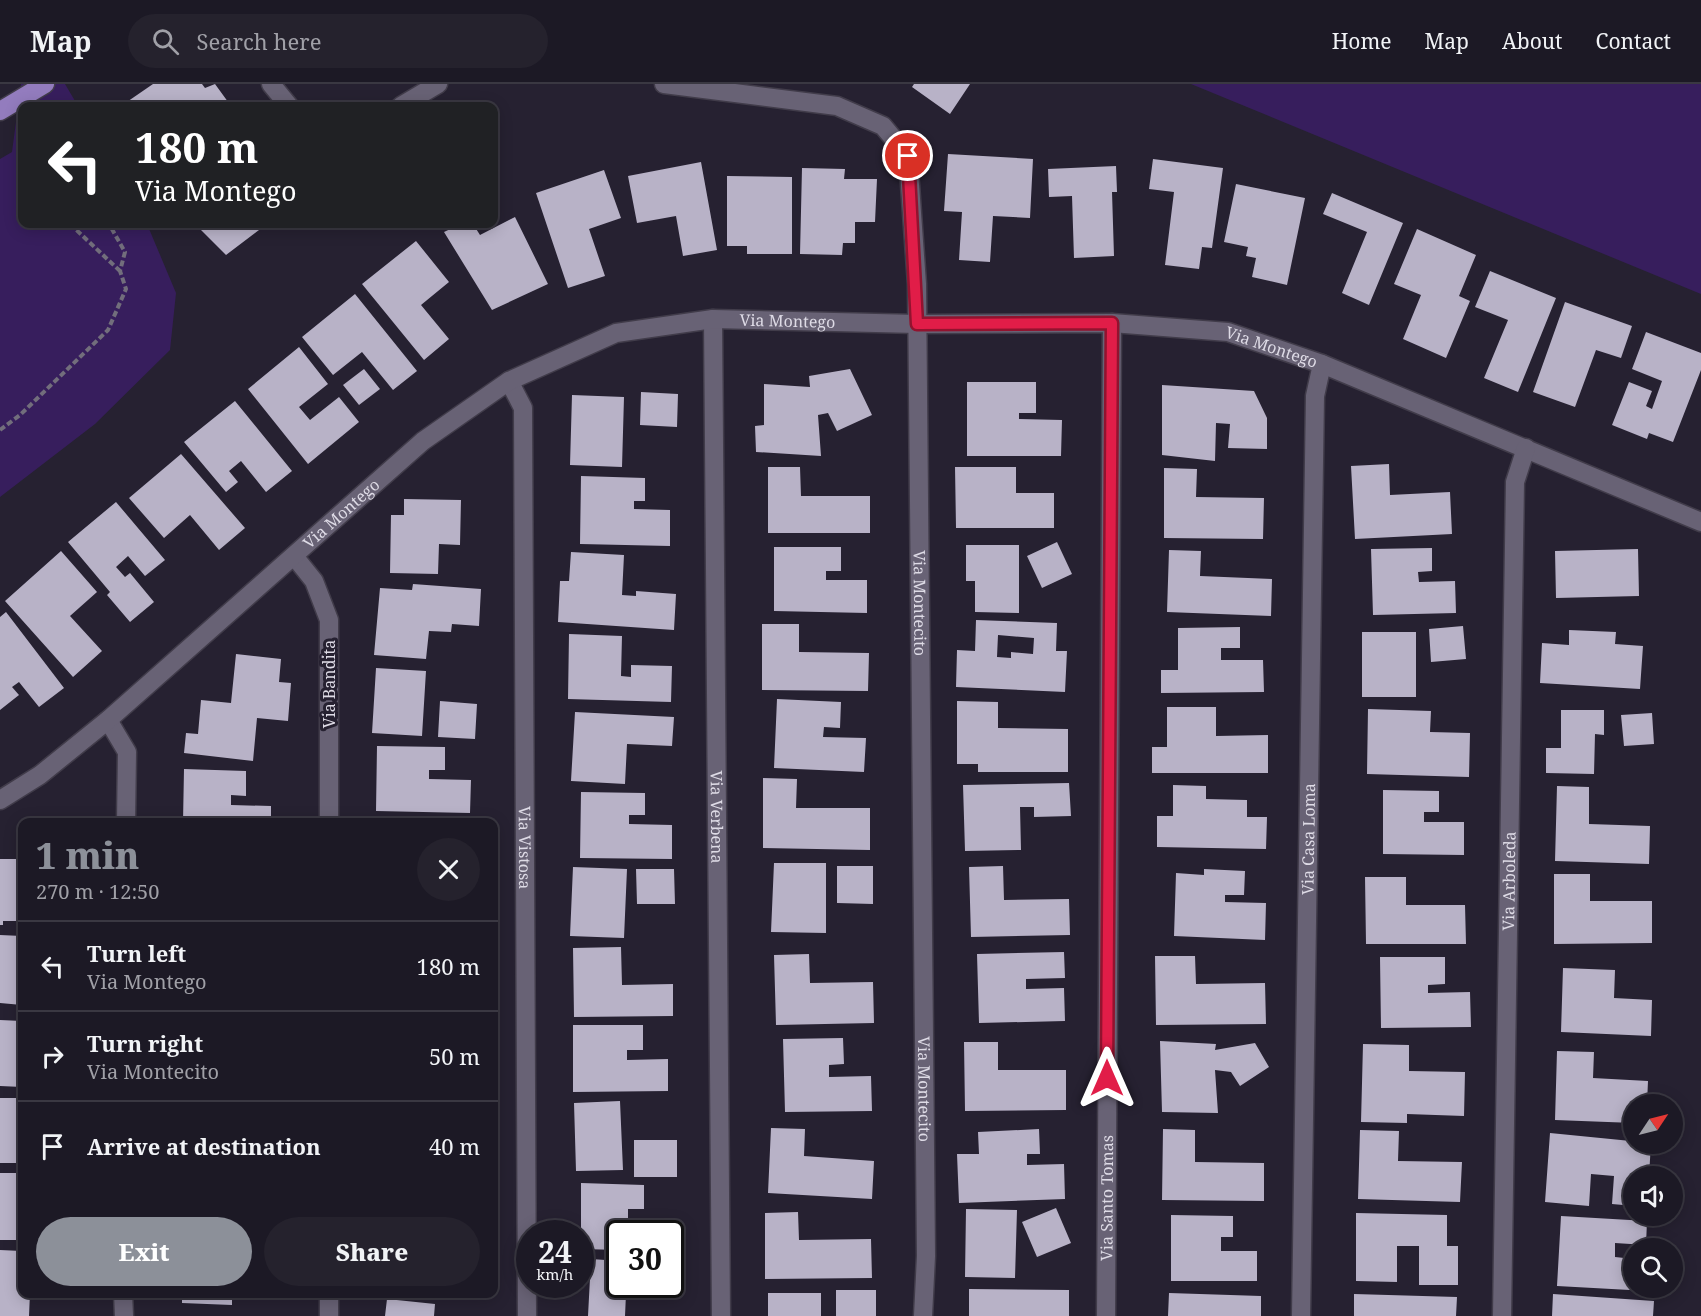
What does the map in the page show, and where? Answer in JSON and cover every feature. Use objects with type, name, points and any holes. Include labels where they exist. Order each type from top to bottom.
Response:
[{"type":"main road","points":[[0,111],[45,84]]},
{"type":"street","points":[[272,84],[286,102]]},
{"type":"street","points":[[408,102],[438,84]]},
{"type":"street","name":"Via Montecito","points":[[664,84],[837,106],[883,126],[908,156],[917,324],[926,1256],[923,1316]]},
{"type":"street","name":"Via Montego","points":[[0,800],[40,776],[108,720],[423,441],[509,381],[616,333],[713,319],[917,324],[1112,323],[1228,333],[1322,364],[1701,522]]},
{"type":"street","name":"Via Verbena","points":[[713,319],[721,1316]]},
{"type":"street","name":"Via Santo Tomas","points":[[1106,1316],[1112,323]]},
{"type":"street","name":"Via Casa Loma","points":[[1301,1316],[1315,396],[1322,364]]},
{"type":"street","name":"Via Vistosa","points":[[509,381],[523,408],[527,1316]]},
{"type":"street","name":"Via Arboleda","points":[[1502,1316],[1515,482],[1527,448]]},
{"type":"street","name":"Via Bandita","points":[[294,556],[314,581],[329,620],[329,818]]},
{"type":"street","points":[[108,720],[127,752],[126,818]]},
{"type":"street","points":[[123,1298],[124,1316]]},
{"type":"street","points":[[329,1298],[329,1316]]},
{"type":"path","points":[[0,430],[20,415],[108,330],[126,289],[120,271],[74,228]]},
{"type":"path","points":[[111,228],[125,252],[120,271]]},
{"type":"shaded area","points":[[21,84],[65,84],[76,102],[19,102]]},
{"type":"shaded area","points":[[1191,84],[1701,84],[1701,294]]},
{"type":"shaded area","points":[[18,107],[18,228],[149,228],[176,293],[170,350],[95,424],[0,497],[0,159],[12,152]]},
{"type":"building","points":[[153,84],[202,84],[205,88],[215,84],[228,102],[127,102]]},
{"type":"building","points":[[914,84],[970,84],[950,114],[912,87]]},
{"type":"building","points":[[948,154],[1033,159],[1030,218],[993,216],[990,262],[959,260],[962,212],[944,211]]},
{"type":"building","points":[[1153,159],[1223,168],[1212,248],[1202,247],[1199,269],[1165,265],[1174,192],[1149,189]]},
{"type":"building","points":[[701,162],[717,250],[683,256],[676,216],[637,223],[628,176]]},
{"type":"building","points":[[1116,166],[1117,192],[1112,192],[1114,256],[1074,258],[1072,196],[1049,197],[1048,169]]},
{"type":"building","points":[[802,168],[845,169],[844,179],[877,179],[875,222],[855,222],[855,243],[843,243],[842,255],[800,254]]},
{"type":"building","points":[[604,170],[621,218],[589,229],[605,276],[568,288],[536,193]]},
{"type":"building","points":[[727,176],[792,177],[792,254],[747,254],[747,246],[727,246]]},
{"type":"building","points":[[1236,184],[1305,198],[1287,285],[1252,277],[1256,258],[1246,256],[1248,247],[1224,242]]},
{"type":"building","points":[[1332,193],[1403,223],[1369,305],[1342,293],[1367,232],[1323,214]]},
{"type":"building","points":[[515,217],[548,284],[492,310],[444,232],[452,228],[476,228],[480,235],[498,228],[498,226]]},
{"type":"building","points":[[199,228],[262,228],[226,255]]},
{"type":"building","points":[[1417,229],[1476,255],[1459,296],[1470,301],[1446,358],[1403,339],[1421,295],[1394,284]]},
{"type":"building","points":[[416,241],[449,282],[421,305],[449,339],[424,360],[362,284]]},
{"type":"building","points":[[1490,271],[1556,298],[1518,392],[1484,378],[1508,320],[1475,307]]},
{"type":"building","points":[[355,294],[417,371],[393,390],[362,352],[333,375],[302,337]]},
{"type":"building","points":[[1565,302],[1632,326],[1621,358],[1596,350],[1575,407],[1533,392]]},
{"type":"building","points":[[1646,332],[1701,353],[1701,370],[1673,442],[1649,433],[1647,439],[1612,425],[1629,382],[1652,391],[1646,406],[1652,409],[1662,381],[1632,369]]},
{"type":"building","points":[[299,347],[328,384],[299,407],[310,420],[339,397],[359,422],[308,464],[248,389]]},
{"type":"building","points":[[364,369],[380,389],[359,405],[343,385]]},
{"type":"building","points":[[850,369],[872,415],[837,431],[828,413],[818,415],[821,456],[756,452],[755,426],[764,425],[764,384],[810,387],[809,376]]},
{"type":"building","points":[[967,382],[1036,382],[1036,413],[1019,413],[1019,419],[1062,420],[1061,456],[967,456]]},
{"type":"building","points":[[1162,385],[1254,391],[1267,418],[1267,449],[1228,448],[1230,424],[1216,423],[1215,461],[1162,455]]},
{"type":"building","points":[[641,392],[678,394],[677,427],[640,425]]},
{"type":"building","points":[[572,395],[624,397],[622,467],[570,465]]},
{"type":"building","points":[[235,401],[292,471],[266,492],[241,461],[229,471],[238,482],[226,492],[184,442]]},
{"type":"building","points":[[181,454],[245,528],[219,550],[190,515],[164,538],[129,498]]},
{"type":"building","points":[[1389,464],[1390,495],[1450,492],[1452,534],[1355,539],[1351,466]]},
{"type":"building","points":[[768,467],[800,467],[801,496],[870,496],[870,533],[768,533]]},
{"type":"building","points":[[955,467],[1016,467],[1016,493],[1054,493],[1054,528],[956,528]]},
{"type":"building","points":[[1164,468],[1197,469],[1196,497],[1264,498],[1263,539],[1164,538]]},
{"type":"building","points":[[581,476],[645,478],[645,501],[634,501],[634,509],[670,510],[670,546],[580,544]]},
{"type":"building","points":[[404,499],[461,500],[460,545],[439,544],[438,574],[390,573],[391,515],[404,515]]},
{"type":"building","points":[[116,502],[165,560],[145,576],[128,556],[116,567],[125,577],[130,573],[154,602],[130,622],[107,595],[110,592],[68,542]]},
{"type":"building","points":[[1057,542],[1072,574],[1042,588],[1027,556]]},
{"type":"building","points":[[966,545],[1019,545],[1019,613],[975,612],[975,581],[966,581]]},
{"type":"building","points":[[774,547],[841,547],[841,571],[826,571],[826,580],[867,580],[867,613],[774,611]]},
{"type":"building","points":[[1432,548],[1432,571],[1418,572],[1419,582],[1455,581],[1456,613],[1373,615],[1371,549]]},
{"type":"building","points":[[1638,549],[1639,596],[1556,598],[1555,551]]},
{"type":"building","points":[[1169,550],[1201,551],[1200,576],[1272,579],[1271,616],[1167,612]]},
{"type":"building","points":[[61,551],[97,592],[70,616],[102,651],[73,677],[5,601]]},
{"type":"building","points":[[571,552],[624,555],[622,595],[636,596],[636,591],[676,594],[674,630],[558,622],[560,581],[569,581]]},
{"type":"building","points":[[413,584],[481,589],[479,626],[452,624],[451,632],[429,631],[426,659],[374,655],[380,588],[412,590]]},
{"type":"building","points":[[6,612],[64,688],[39,707],[19,682],[12,687],[19,695],[0,710],[0,617]]},
{"type":"building","points":[[976,620],[1057,623],[1056,651],[1067,651],[1065,692],[956,687],[957,650],[975,651]],"holes":[[[998,635],[1034,638],[1033,654],[1011,652],[1011,658],[997,657]]]},
{"type":"building","points":[[762,624],[799,624],[799,652],[869,653],[868,691],[762,690]]},
{"type":"building","points":[[1463,626],[1466,659],[1431,662],[1429,629]]},
{"type":"building","points":[[1240,627],[1240,648],[1221,648],[1221,660],[1263,660],[1264,692],[1161,693],[1161,670],[1178,670],[1178,628]]},
{"type":"building","points":[[1569,630],[1616,632],[1615,644],[1643,646],[1640,689],[1540,683],[1542,643],[1569,645]]},
{"type":"building","points":[[1362,632],[1416,632],[1416,697],[1362,697]]},
{"type":"building","points":[[569,634],[622,636],[621,676],[631,677],[631,665],[672,666],[671,702],[568,699]]},
{"type":"building","points":[[236,654],[281,659],[279,682],[291,683],[288,721],[257,718],[253,761],[184,753],[186,733],[198,734],[201,700],[231,703]]},
{"type":"building","points":[[376,668],[426,671],[422,736],[372,733]]},
{"type":"building","points":[[777,699],[841,702],[840,728],[824,727],[823,737],[866,738],[864,772],[774,768]]},
{"type":"building","points":[[440,701],[477,704],[475,739],[438,737]]},
{"type":"building","points":[[957,701],[998,702],[998,728],[1068,729],[1068,772],[978,772],[978,764],[957,764]]},
{"type":"building","points":[[1167,707],[1216,707],[1216,736],[1268,735],[1268,773],[1152,773],[1152,747],[1167,747]]},
{"type":"building","points":[[1368,709],[1431,711],[1430,732],[1470,733],[1469,777],[1367,774]]},
{"type":"building","points":[[1561,710],[1604,710],[1604,735],[1595,734],[1594,774],[1546,773],[1546,748],[1561,748]]},
{"type":"building","points":[[575,712],[674,717],[672,746],[627,744],[625,784],[571,781]]},
{"type":"building","points":[[1652,713],[1654,744],[1624,746],[1621,715]]},
{"type":"building","points":[[377,746],[445,747],[445,770],[429,770],[429,779],[471,780],[470,813],[376,811]]},
{"type":"building","points":[[184,769],[246,771],[246,796],[231,795],[231,805],[271,806],[271,818],[183,818]]},
{"type":"building","points":[[763,778],[797,779],[796,808],[870,808],[870,850],[763,848]]},
{"type":"building","points":[[1069,783],[1071,816],[1034,817],[1034,807],[1020,807],[1021,850],[965,851],[963,785]]},
{"type":"building","points":[[1173,785],[1206,786],[1206,799],[1247,800],[1247,817],[1267,817],[1266,849],[1157,847],[1157,816],[1173,816]]},
{"type":"building","points":[[1557,786],[1589,787],[1589,824],[1650,826],[1649,864],[1555,861]]},
{"type":"building","points":[[1383,790],[1439,791],[1439,812],[1424,812],[1424,822],[1464,822],[1464,855],[1383,854]]},
{"type":"building","points":[[581,792],[645,793],[645,815],[629,815],[629,824],[672,825],[672,859],[580,858]]},
{"type":"building","points":[[0,859],[18,859],[18,921],[3,921],[3,925],[0,925]]},
{"type":"building","points":[[774,863],[826,863],[826,933],[771,932]]},
{"type":"building","points":[[837,866],[873,866],[873,904],[837,903]]},
{"type":"building","points":[[1003,866],[1004,900],[1069,899],[1070,935],[971,937],[969,867]]},
{"type":"building","points":[[573,867],[627,869],[624,938],[570,936]]},
{"type":"building","points":[[636,869],[674,869],[675,904],[637,904]]},
{"type":"building","points":[[1204,869],[1245,871],[1244,895],[1225,895],[1225,902],[1266,903],[1265,940],[1174,936],[1176,873],[1204,875]]},
{"type":"building","points":[[1554,874],[1590,874],[1590,901],[1652,901],[1652,943],[1554,944]]},
{"type":"building","points":[[1365,877],[1406,877],[1406,905],[1465,905],[1466,944],[1366,944]]},
{"type":"building","points":[[0,935],[18,936],[18,1005],[0,1003]]},
{"type":"building","points":[[621,947],[622,985],[673,984],[673,1016],[574,1017],[573,948]]},
{"type":"building","points":[[1064,952],[1065,978],[1026,979],[1026,989],[1064,988],[1065,1021],[979,1023],[977,954]]},
{"type":"building","points":[[809,954],[810,983],[873,982],[874,1023],[776,1025],[774,955]]},
{"type":"building","points":[[1155,956],[1195,956],[1196,984],[1265,983],[1266,1024],[1156,1025]]},
{"type":"building","points":[[1380,957],[1445,957],[1445,984],[1428,985],[1428,993],[1470,992],[1471,1027],[1381,1028]]},
{"type":"building","points":[[1563,968],[1615,970],[1614,998],[1652,1000],[1651,1036],[1561,1032]]},
{"type":"building","points":[[0,1020],[18,1021],[18,1087],[0,1086]]},
{"type":"building","points":[[573,1025],[643,1025],[643,1050],[627,1050],[627,1060],[668,1059],[668,1091],[573,1092]]},
{"type":"building","points":[[843,1038],[844,1064],[829,1065],[829,1077],[871,1076],[872,1111],[785,1112],[783,1039]]},
{"type":"building","points":[[1160,1041],[1216,1044],[1215,1050],[1255,1043],[1269,1067],[1240,1086],[1231,1072],[1215,1070],[1218,1113],[1162,1112]]},
{"type":"building","points":[[964,1042],[998,1042],[998,1070],[1066,1070],[1066,1110],[965,1111]]},
{"type":"building","points":[[1363,1044],[1409,1045],[1409,1071],[1465,1072],[1464,1116],[1407,1114],[1407,1123],[1361,1122]]},
{"type":"building","points":[[1557,1051],[1594,1052],[1593,1078],[1648,1081],[1647,1094],[1623,1094],[1623,1123],[1555,1120]]},
{"type":"building","points":[[0,1098],[18,1098],[18,1163],[0,1163]]},
{"type":"building","points":[[620,1101],[623,1170],[576,1171],[574,1103]]},
{"type":"building","points":[[771,1128],[805,1129],[804,1156],[874,1161],[872,1199],[768,1193]]},
{"type":"building","points":[[1039,1129],[1040,1154],[1027,1154],[1027,1165],[1064,1164],[1065,1199],[959,1203],[957,1154],[979,1154],[978,1132]]},
{"type":"building","points":[[1163,1129],[1195,1130],[1195,1162],[1264,1163],[1264,1201],[1162,1200]]},
{"type":"building","points":[[1360,1130],[1399,1131],[1398,1161],[1462,1162],[1460,1202],[1358,1199]]},
{"type":"building","points":[[1550,1133],[1623,1140],[1623,1154],[1650,1154],[1650,1166],[1623,1166],[1623,1205],[1612,1204],[1614,1176],[1591,1174],[1589,1206],[1545,1202]]},
{"type":"building","points":[[634,1140],[677,1140],[677,1177],[634,1177]]},
{"type":"building","points":[[0,1173],[18,1173],[18,1240],[0,1240]]},
{"type":"building","points":[[581,1183],[644,1185],[644,1209],[628,1209],[628,1218],[670,1218],[670,1220],[606,1220],[606,1250],[594,1249],[594,1220],[581,1220]]},
{"type":"building","points":[[1056,1208],[1071,1243],[1037,1257],[1022,1222]]},
{"type":"building","points":[[966,1209],[1017,1210],[1015,1278],[965,1277]]},
{"type":"building","points":[[798,1212],[799,1240],[871,1239],[872,1278],[765,1279],[765,1213]]},
{"type":"building","points":[[1356,1213],[1447,1215],[1447,1246],[1458,1246],[1458,1285],[1419,1285],[1419,1246],[1397,1246],[1397,1282],[1356,1281]]},
{"type":"building","points":[[1171,1215],[1233,1216],[1233,1237],[1221,1237],[1221,1251],[1257,1251],[1257,1281],[1171,1281]]},
{"type":"building","points":[[1561,1216],[1623,1220],[1623,1226],[1647,1226],[1646,1238],[1623,1238],[1623,1244],[1615,1243],[1615,1257],[1623,1258],[1623,1290],[1557,1286]]},
{"type":"building","points":[[0,1250],[18,1251],[18,1298],[30,1298],[29,1316],[0,1316]]},
{"type":"building","points":[[594,1259],[606,1260],[606,1298],[626,1298],[625,1316],[588,1316],[589,1298],[594,1298]]},
{"type":"building","points":[[969,1289],[1069,1290],[1069,1316],[969,1316]]},
{"type":"building","points":[[836,1290],[876,1290],[876,1316],[836,1316]]},
{"type":"building","points":[[768,1293],[821,1293],[821,1316],[768,1316]]},
{"type":"building","points":[[1169,1293],[1261,1296],[1261,1316],[1168,1316]]},
{"type":"building","points":[[1354,1294],[1457,1297],[1456,1316],[1354,1316]]},
{"type":"building","points":[[1553,1294],[1654,1301],[1653,1316],[1552,1316]]},
{"type":"building","points":[[182,1298],[232,1298],[232,1305],[182,1303]]},
{"type":"building","points":[[387,1299],[435,1304],[434,1316],[385,1316]]},
{"type":"route","points":[[908,156],[917,284],[917,324],[1112,323],[1107,1078]]}]
